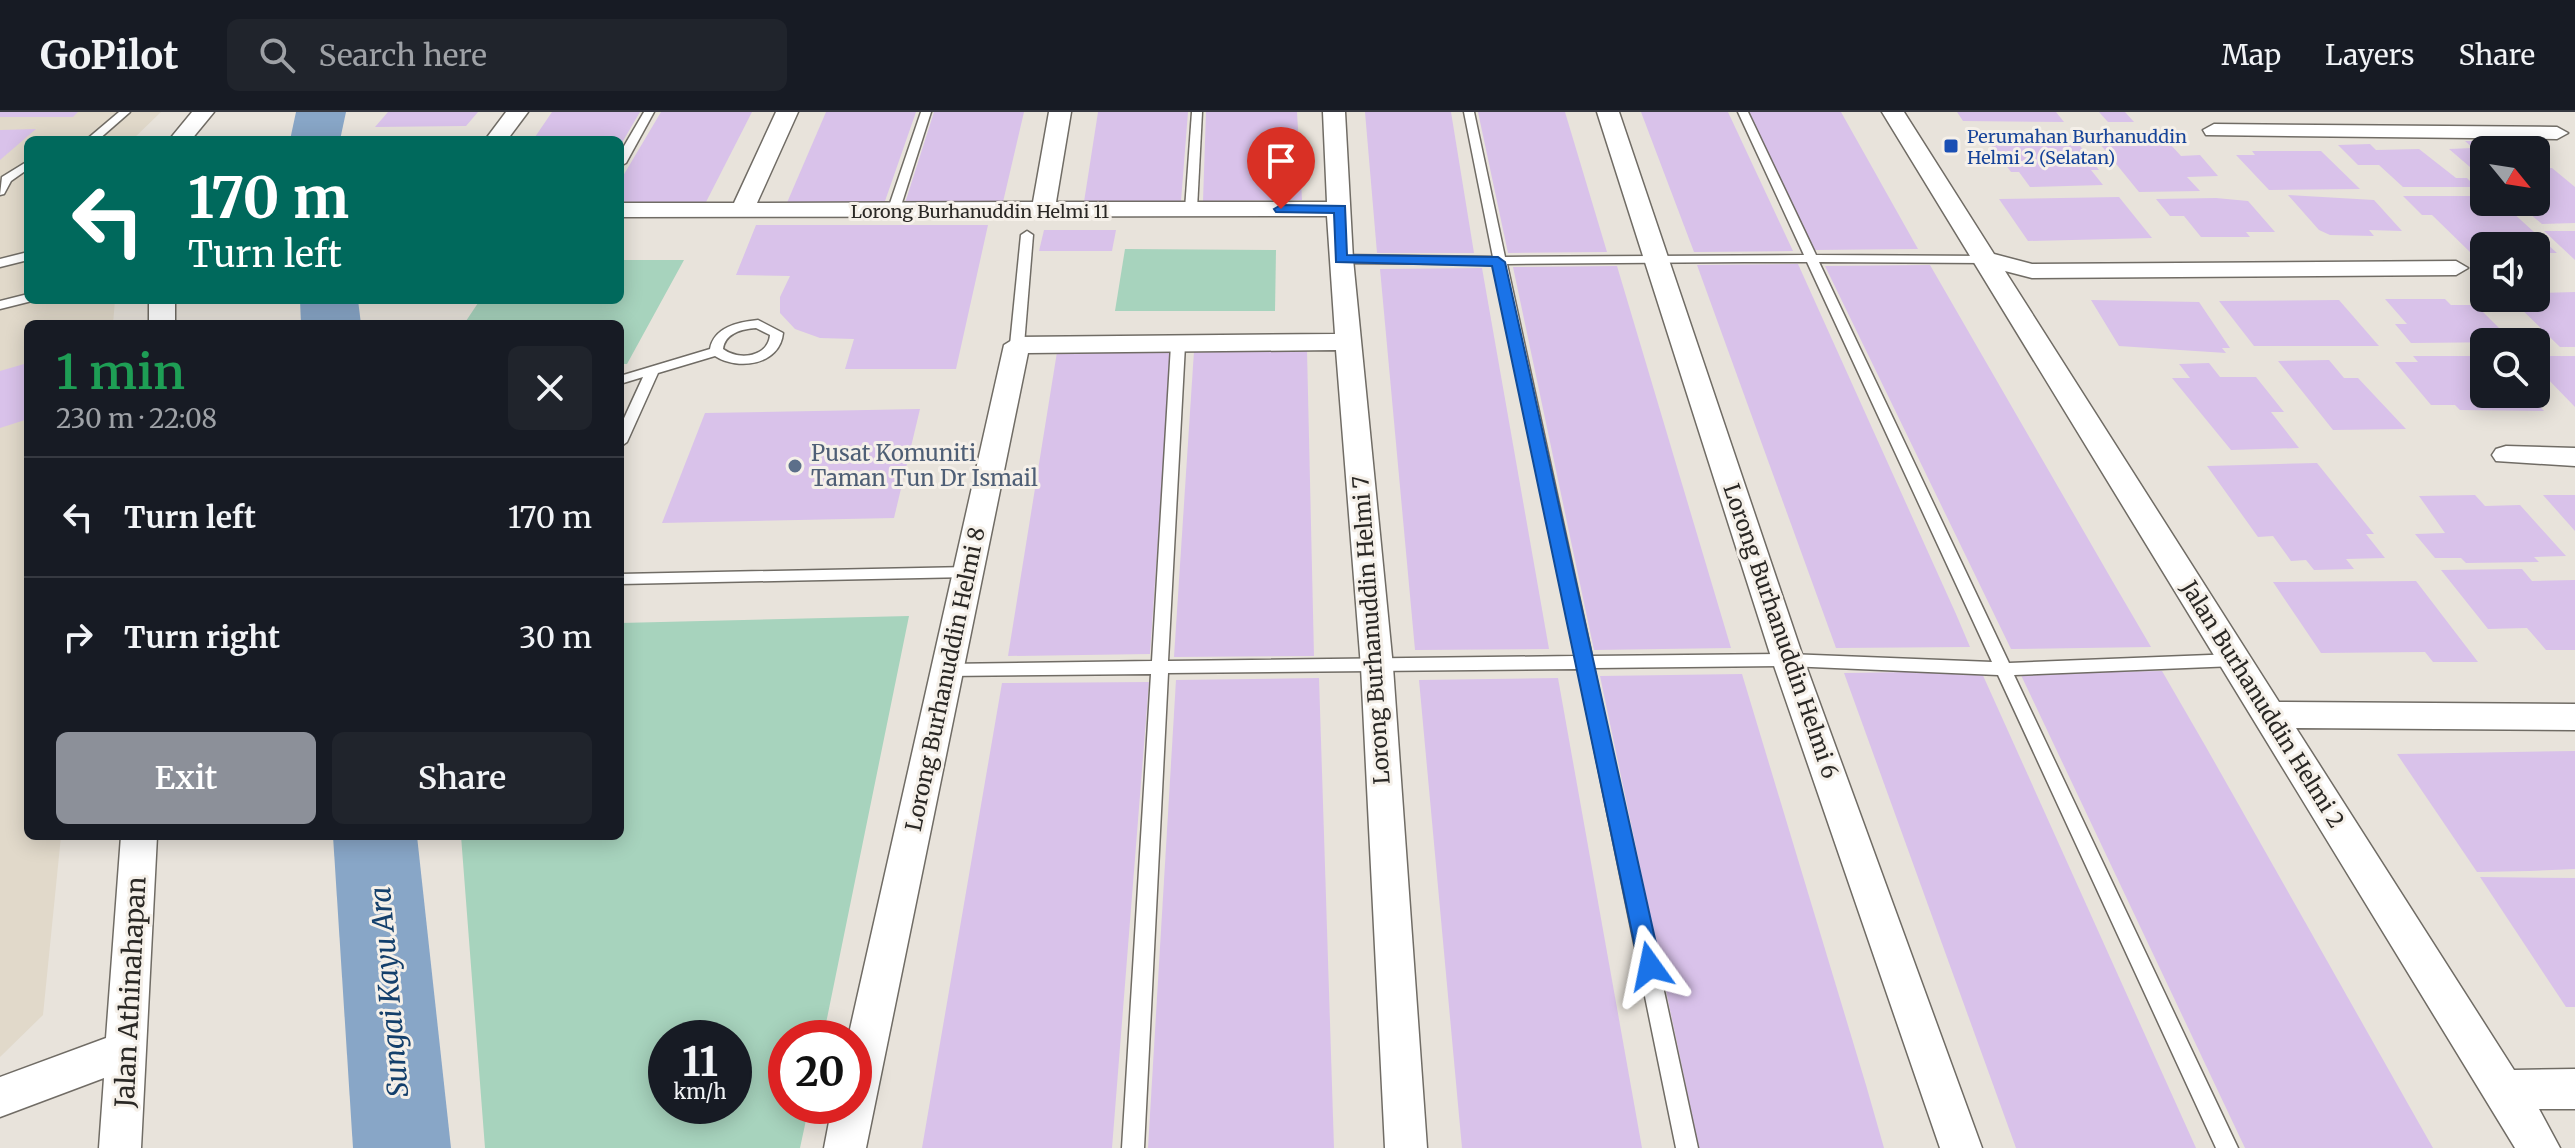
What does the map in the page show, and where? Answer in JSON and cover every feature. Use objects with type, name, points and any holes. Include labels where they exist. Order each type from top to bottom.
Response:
[{"type":"street","points":[[183,136],[203,112]]},
{"type":"street","points":[[499,136],[517,112]]},
{"type":"street","points":[[742,210],[787,112]]},
{"type":"street","points":[[1043,211],[1060,112]]},
{"type":"street","name":"Lorong Burhanuddin Helmi 7","points":[[1334,112],[1341,259],[1377,667],[1406,1148]]},
{"type":"street","name":"Lorong Burhanuddin Helmi 6","points":[[1608,112],[1788,660],[1961,1148]]},
{"type":"street","name":"Jalan Burhanuddin Helmi 2","points":[[1893,112],[2539,1148]]},
{"type":"street","points":[[2531,112],[2575,148]]},
{"type":"street","points":[[2214,130],[2557,133]]},
{"type":"street","name":"Lorong Burhanuddin Helmi 11","points":[[624,210],[1340,209]]},
{"type":"street","points":[[1986,259],[2032,271],[2456,268]]},
{"type":"street","points":[[1017,345],[1349,342]]},
{"type":"street","name":"Lorong Burhanuddin Helmi 8","points":[[872,1020],[1017,345]]},
{"type":"street","points":[[2506,455],[2575,457]]},
{"type":"street","points":[[2270,715],[2575,717]]},
{"type":"street","name":"Jalan Athinahapan","points":[[120,1148],[139,840]]},
{"type":"street","points":[[0,1097],[127,1050]]},
{"type":"street","points":[[2504,1090],[2575,1089]]},
{"type":"street","name":"Lorong Burhanuddin Helmi 8","points":[[845,1148],[850,1124]]},
{"type":"lane","points":[[96,136],[125,112]]},
{"type":"lane","points":[[624,156],[649,112]]},
{"type":"lane","points":[[893,212],[926,112]]},
{"type":"lane","points":[[1191,209],[1197,112]]},
{"type":"lane","points":[[1469,112],[1498,262],[1587,664],[1687,1148]]},
{"type":"lane","points":[[1743,112],[2006,669],[2227,1148]]},
{"type":"lane","points":[[0,192],[6,179],[24,167]]},
{"type":"lane","points":[[1017,345],[1027,235]]},
{"type":"lane","points":[[0,263],[24,257]]},
{"type":"lane","points":[[1341,259],[1498,262],[1812,257],[1986,259]]},
{"type":"lane","points":[[0,305],[24,299]]},
{"type":"lane","points":[[1133,1148],[1178,345]]},
{"type":"lane","points":[[624,379],[717,351]]},
{"type":"lane","points":[[624,433],[653,370]]},
{"type":"lane","points":[[624,579],[969,572]]},
{"type":"lane","points":[[945,670],[1162,670],[1788,660],[2006,669],[2235,660]]},
{"type":"shaded area","points":[[0,112],[161,112],[136,136],[24,136],[24,304],[115,304],[113,320],[24,320],[24,840],[61,840],[43,1015],[0,1057]]},
{"type":"green space","points":[[1125,249],[1276,250],[1275,311],[1115,311]]},
{"type":"green space","points":[[624,260],[684,260],[627,364],[624,364],[624,320],[467,320],[477,304],[624,304]]},
{"type":"green space","points":[[909,616],[827,1020],[768,1020],[768,1124],[805,1124],[800,1148],[485,1148],[461,840],[624,840],[624,623]]},
{"type":"building","points":[[0,112],[78,112],[73,117],[0,117]]},
{"type":"building","points":[[388,112],[478,112],[466,126],[375,127]]},
{"type":"building","points":[[552,112],[640,112],[624,139],[624,136],[536,136]]},
{"type":"building","points":[[661,112],[752,112],[705,204],[624,205],[624,174]]},
{"type":"building","points":[[826,112],[916,112],[884,204],[786,205]]},
{"type":"building","points":[[934,112],[1024,112],[1003,202],[905,203]]},
{"type":"building","points":[[1098,112],[1188,112],[1181,201],[1084,202]]},
{"type":"building","points":[[1206,112],[1297,112],[1302,200],[1203,201]]},
{"type":"building","points":[[1365,112],[1451,112],[1474,253],[1377,253]]},
{"type":"building","points":[[1478,112],[1565,112],[1607,252],[1508,253]]},
{"type":"building","points":[[1641,112],[1728,112],[1793,251],[1694,252]]},
{"type":"building","points":[[1749,112],[1841,112],[1918,249],[1814,250]]},
{"type":"building","points":[[1957,112],[2056,112],[2064,122],[1963,121]]},
{"type":"building","points":[[2099,112],[2125,112],[2134,122],[2108,122]]},
{"type":"building","points":[[36,129],[24,136],[0,160],[0,130]]},
{"type":"building","points":[[2158,131],[2181,156],[2200,155],[2218,176],[2187,177],[2200,191],[2139,192],[2095,138],[2130,138],[2124,132]]},
{"type":"building","points":[[2077,142],[2099,170],[2091,170],[2103,185],[2030,187],[2019,172],[2011,172],[1990,144]]},
{"type":"building","points":[[2370,144],[2376,150],[2419,149],[2456,178],[2467,178],[2470,187],[2403,187],[2379,165],[2358,165],[2338,145]]},
{"type":"building","points":[[2470,148],[2470,167],[2449,149]]},
{"type":"building","points":[[2252,151],[2321,151],[2360,189],[2269,190],[2236,155],[2255,155]]},
{"type":"building","points":[[2552,168],[2575,187],[2575,223],[2542,224],[2532,216],[2550,216]]},
{"type":"building","points":[[2288,195],[2374,200],[2402,231],[2369,230],[2374,236],[2330,235],[2319,230]]},
{"type":"building","points":[[2403,196],[2470,196],[2470,216],[2516,216],[2534,232],[2470,232],[2470,252],[2432,215],[2422,215]]},
{"type":"building","points":[[2119,197],[2152,238],[2028,241],[1999,199]]},
{"type":"building","points":[[2156,199],[2248,201],[2275,232],[2246,232],[2250,237],[2201,237],[2184,216],[2170,216]]},
{"type":"building","points":[[756,225],[988,225],[956,369],[845,369],[854,339],[820,338],[795,329],[780,313],[780,297],[790,276],[736,275]]},
{"type":"building","points":[[1044,230],[1116,230],[1112,251],[1039,251]]},
{"type":"building","points":[[2575,231],[2575,260],[2550,237],[2550,232],[2545,232]]},
{"type":"building","points":[[1798,264],[1970,647],[1836,648],[1697,265]]},
{"type":"building","points":[[1930,265],[2151,647],[2011,649],[1825,266]]},
{"type":"building","points":[[1617,266],[1731,648],[1594,650],[1513,267]]},
{"type":"building","points":[[1482,268],[1549,649],[1415,650],[1380,269]]},
{"type":"building","points":[[2575,292],[2575,347],[2560,347],[2550,337],[2550,328],[2541,328],[2524,312],[2550,312],[2550,293]]},
{"type":"building","points":[[2385,299],[2445,299],[2451,305],[2470,305],[2470,312],[2483,312],[2499,328],[2470,328],[2470,342],[2411,343],[2395,324],[2407,324]]},
{"type":"building","points":[[2091,300],[2199,302],[2230,348],[2222,348],[2226,353],[2119,346]]},
{"type":"building","points":[[2339,300],[2379,346],[2254,346],[2219,301]]},
{"type":"building","points":[[1171,350],[1150,654],[1008,656],[1057,352]]},
{"type":"building","points":[[1307,350],[1314,656],[1174,657],[1194,351]]},
{"type":"building","points":[[2413,356],[2470,356],[2470,408],[2541,408],[2544,411],[2460,410],[2455,405],[2431,405],[2395,362],[2418,362]]},
{"type":"building","points":[[2550,356],[2575,356],[2575,407],[2550,381]]},
{"type":"building","points":[[2329,360],[2344,378],[2358,378],[2406,429],[2333,430],[2278,361]]},
{"type":"building","points":[[2209,363],[2220,377],[2256,377],[2284,412],[2271,412],[2299,448],[2231,450],[2172,378],[2190,378],[2179,364]]},
{"type":"building","points":[[24,364],[24,420],[0,428],[0,371]]},
{"type":"building","name":"Pusat Komuniti Taman Tun Dr Ismail","points":[[920,409],[894,518],[662,523],[705,413]]},
{"type":"building","points":[[2317,463],[2374,534],[2366,534],[2385,558],[2346,559],[2354,569],[2314,570],[2306,560],[2291,561],[2273,536],[2258,537],[2207,466]]},
{"type":"building","points":[[2475,495],[2485,506],[2520,505],[2566,556],[2534,557],[2539,562],[2466,563],[2461,558],[2435,558],[2415,534],[2445,533],[2419,496]]},
{"type":"building","points":[[2543,495],[2575,495],[2575,531]]},
{"type":"building","points":[[2522,569],[2532,581],[2575,580],[2575,650],[2546,650],[2527,628],[2488,629],[2441,570]]},
{"type":"building","points":[[2416,581],[2478,662],[2433,662],[2425,652],[2321,653],[2273,582]]},
{"type":"building","points":[[1981,671],[2196,1148],[2016,1148],[1844,673]]},
{"type":"building","points":[[2162,671],[2433,1148],[2245,1148],[2020,673]]},
{"type":"building","points":[[1742,674],[1884,1148],[1699,1148],[1600,676]]},
{"type":"building","points":[[1319,678],[1334,1148],[1148,1148],[1176,680]]},
{"type":"building","points":[[1558,678],[1642,1148],[1462,1148],[1419,680]]},
{"type":"building","points":[[1149,682],[1112,1148],[922,1148],[1002,683]]},
{"type":"building","points":[[2575,751],[2575,869],[2477,872],[2397,754]]},
{"type":"building","points":[[2480,877],[2575,878],[2575,1007],[2566,1007]]},
{"type":"waterway","name":"Sungai Kayu Ara","points":[[316,136],[321,112]]},
{"type":"waterway","name":"Sungai Kayu Ara","points":[[329,304],[331,320]]},
{"type":"waterway","name":"Sungai Kayu Ara","points":[[375,840],[402,1148]]},
{"type":"place","name":"Perumahan Burhanuddin Helmi 2 (Selatan)","points":[[1951,146]]},
{"type":"place","name":"Pusat Komuniti Taman Tun Dr Ismail","points":[[795,466]]},
{"type":"route","points":[[1281,209],[1340,209],[1341,259],[1498,262],[1650,966]]}]
